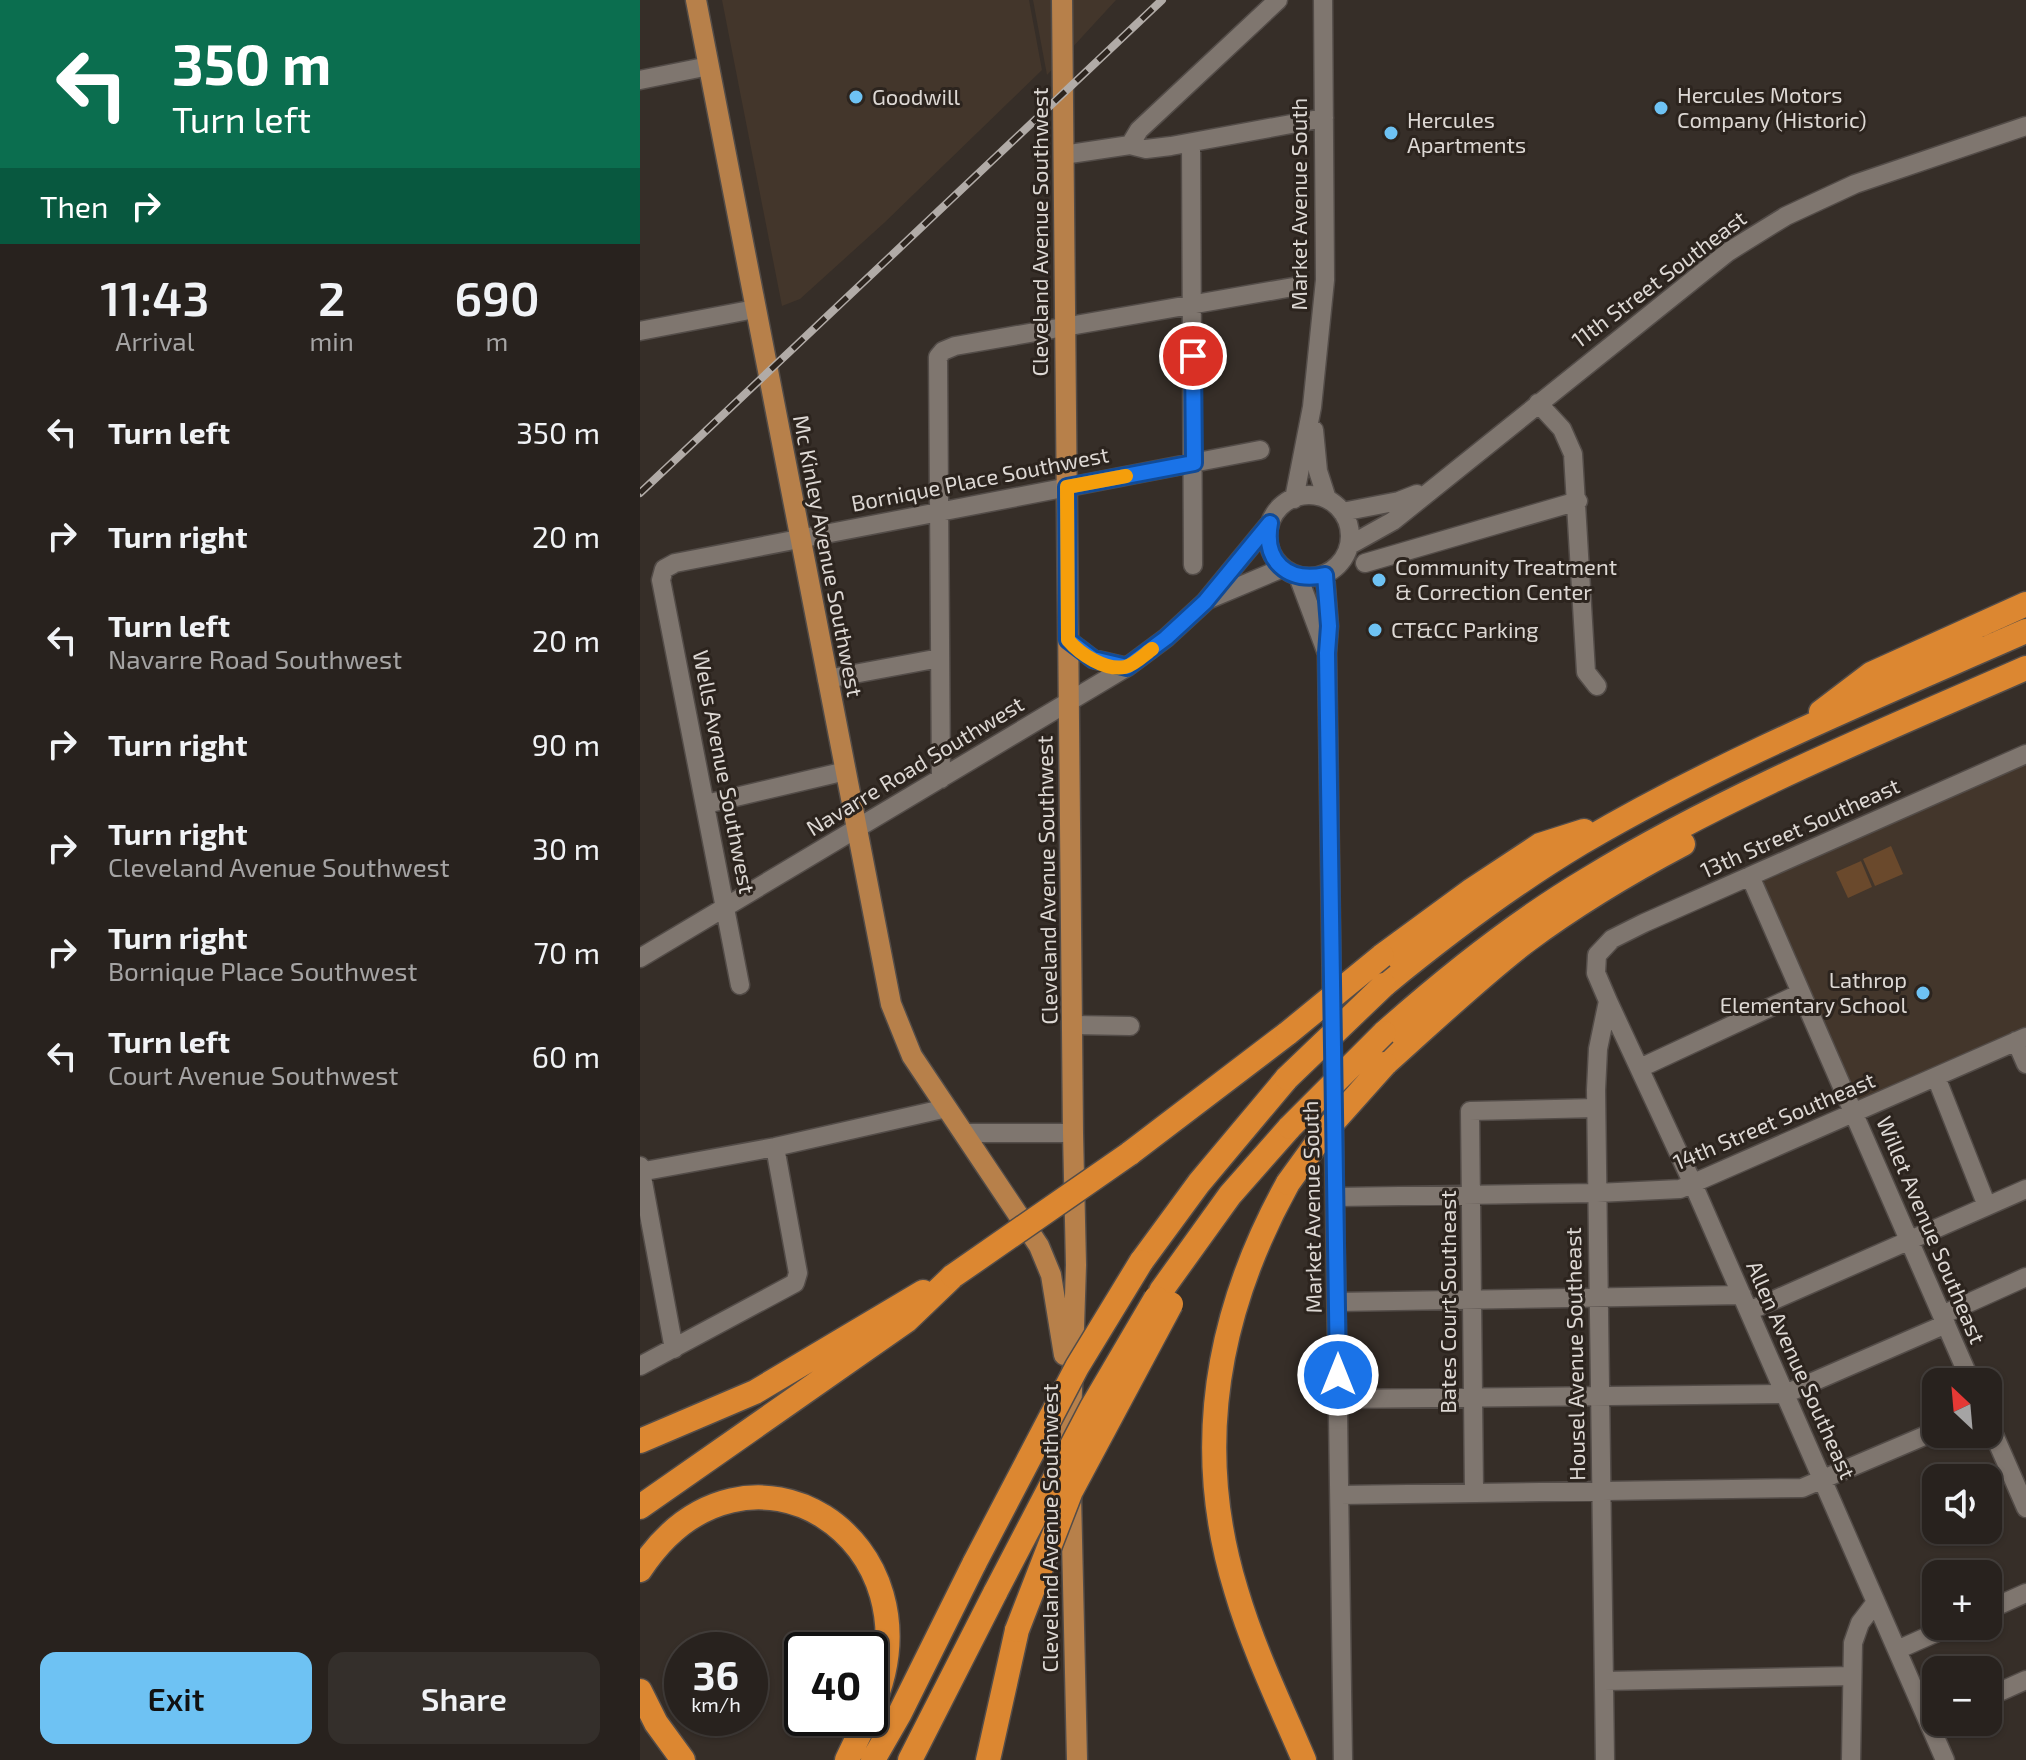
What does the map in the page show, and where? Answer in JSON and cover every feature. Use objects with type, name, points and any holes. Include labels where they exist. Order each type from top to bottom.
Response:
[{"type":"highway","points":[[1788,738],[1871,674],[2026,604]]},
{"type":"highway","points":[[873,1760],[1077,1367],[1141,1262],[1199,1183],[1287,1078],[1384,985],[1499,896],[1580,844],[1788,738],[2026,631]]},
{"type":"highway","points":[[910,1760],[1092,1407],[1166,1297],[1241,1201],[1266,1154],[1351,1063],[1469,960],[1573,888],[1673,831],[1803,768],[2026,668]]},
{"type":"highway","points":[[1304,1760],[1236,1592],[1219,1510],[1215,1439],[1224,1346],[1257,1241],[1288,1183],[1335,1119],[1385,1064],[1483,977],[1571,910],[1623,877],[1717,827],[1803,768]]},
{"type":"highway","points":[[640,1441],[755,1392],[910,1298],[953,1276],[1129,1154],[1288,1033],[1382,956],[1472,890],[1540,845],[1624,819]]},
{"type":"highway","points":[[640,1507],[906,1321],[953,1276]]},
{"type":"highway","points":[[988,1760],[1017,1630],[1071,1491],[1166,1297]]},
{"type":"highway","points":[[640,1570],[661,1541],[690,1517],[723,1503],[749,1498],[777,1499],[804,1506],[828,1519],[857,1545],[869,1561],[884,1597],[887,1632]]},
{"type":"highway","points":[[640,1691],[656,1723],[683,1760]]},
{"type":"highway","points":[[847,1760],[858,1736]]},
{"type":"main road","name":"Mc Kinley Avenue Southwest","points":[[696,0],[856,831],[897,1024],[912,1056],[1039,1246],[1051,1275],[1063,1345],[1069,1426]]},
{"type":"main road","name":"Cleveland Avenue Southwest","points":[[1062,0],[1076,1306],[1069,1426],[1077,1760]]},
{"type":"street","points":[[1130,145],[1139,130],[1278,0]]},
{"type":"street","name":"Market Avenue South","points":[[1294,499],[1312,407],[1325,280],[1323,0]]},
{"type":"street","points":[[640,80],[709,66]]},
{"type":"street","points":[[1063,155],[1130,145],[1146,149],[1191,143],[1324,118]]},
{"type":"street","name":"11th Street Southeast","points":[[1350,545],[1393,521],[1728,252],[1786,216],[1855,184],[2026,126]]},
{"type":"street","points":[[1191,143],[1193,565]]},
{"type":"street","points":[[941,779],[937,363],[941,353],[955,346],[1293,287]]},
{"type":"street","points":[[640,331],[755,309]]},
{"type":"street","points":[[1538,403],[1560,426],[1570,442],[1578,501],[1586,672],[1597,686]]},
{"type":"street","name":"Market Avenue South","points":[[1312,407],[1318,471],[1327,499]]},
{"type":"street","name":"Bornique Place Southwest","points":[[664,569],[675,563],[800,537],[1260,450]]},
{"type":"street","name":"11th Street Southeast","points":[[1342,512],[1399,501],[1437,484]]},
{"type":"street","points":[[1314,495],[1327,499],[1342,512],[1351,531],[1345,558],[1325,575],[1311,578],[1290,572],[1270,549],[1270,523],[1277,511],[1294,499],[1314,495]]},
{"type":"street","points":[[1365,563],[1578,501]]},
{"type":"street","name":"Navarre Road Southwest","points":[[640,958],[1127,667],[1166,638],[1205,602],[1270,523]]},
{"type":"street","name":"Wells Avenue Southwest","points":[[664,569],[661,580],[740,985]]},
{"type":"street","name":"Market Avenue South","points":[[1290,572],[1327,653]]},
{"type":"street","name":"Navarre Road Southwest","points":[[1205,602],[1290,572]]},
{"type":"street","name":"Market Avenue South","points":[[1325,575],[1329,626],[1343,1760]]},
{"type":"street","points":[[1068,640],[1093,659],[1127,667]]},
{"type":"street","points":[[827,679],[940,658]]},
{"type":"street","name":"13th Street Southeast","points":[[1598,952],[1626,932],[2026,754]]},
{"type":"street","points":[[706,804],[846,771]]},
{"type":"street","name":"Willet Avenue Southeast","points":[[1750,876],[1965,1368]]},
{"type":"street","name":"Housel Avenue Southeast","points":[[1598,952],[1595,971],[1608,1001],[1597,1054],[1596,1108],[1605,1760]]},
{"type":"street","points":[[1640,1068],[1801,993]]},
{"type":"street","name":"Allen Avenue Southeast","points":[[1608,1001],[1693,1184],[1897,1650],[1922,1700]]},
{"type":"street","points":[[1074,1025],[1130,1026]]},
{"type":"street","points":[[2021,1039],[2026,1064]]},
{"type":"street","name":"14th Street Southeast","points":[[1336,1197],[1662,1191],[1693,1184],[2021,1039]]},
{"type":"street","points":[[1936,1077],[1987,1206]]},
{"type":"street","points":[[674,1349],[640,1170],[775,1147],[947,1108]]},
{"type":"street","name":"Bates Court Southeast","points":[[1474,1492],[1470,1111],[1596,1108]]},
{"type":"street","points":[[965,1133],[1073,1133]]},
{"type":"street","points":[[640,1366],[795,1283],[798,1273],[775,1147]]},
{"type":"street","points":[[1337,1302],[1599,1298],[1746,1303],[1909,1240],[2026,1189]]},
{"type":"street","points":[[1338,1399],[1785,1394],[1944,1320],[2026,1277]]},
{"type":"street","points":[[1340,1495],[1802,1488],[1922,1437]]},
{"type":"street","points":[[2000,1448],[2026,1508]]},
{"type":"street","points":[[2002,1604],[2026,1593]]},
{"type":"street","points":[[1851,1760],[1855,1635],[1876,1602]]},
{"type":"street","points":[[1897,1650],[1922,1639]]},
{"type":"street","points":[[1604,1681],[1852,1676]]},
{"type":"street","points":[[2002,1691],[2026,1680]]},
{"type":"street","name":"Allen Avenue Southeast","points":[[1937,1736],[1945,1760]]},
{"type":"shaded area","points":[[722,0],[1029,0],[1042,70],[884,223],[800,299],[782,306]]},
{"type":"shaded area","points":[[1033,0],[1116,0],[1047,75]]},
{"type":"shaded area","points":[[2026,754],[2026,1037],[1854,1114],[1750,876]]},
{"type":"shaded area","points":[[1891,846],[1903,874],[1875,886],[1863,859]]},
{"type":"shaded area","points":[[1861,861],[1872,887],[1848,898],[1836,872]]},
{"type":"railway","points":[[640,493],[1162,0]]},
{"type":"slow traffic","points":[[1126,476],[1067,487],[1068,640],[1093,659],[1117,666],[1127,667],[1152,649]]},
{"type":"place","name":"Goodwill","points":[[856,97]]},
{"type":"place","name":"Hercules Motors Company (Historic)","points":[[1661,108]]},
{"type":"place","name":"Hercules Apartments","points":[[1391,133]]},
{"type":"place","name":"Community Treatment & Correction Center","points":[[1379,580]]},
{"type":"place","name":"CT&CC Parking","points":[[1375,630]]},
{"type":"place","name":"Lathrop Elementary School","points":[[1923,993]]},
{"type":"route","points":[[1193,356],[1194,463],[1067,487],[1068,640],[1093,659],[1127,667],[1166,638],[1205,602],[1270,523],[1270,549],[1286,571],[1311,578],[1325,575],[1329,626],[1338,1375]]}]
